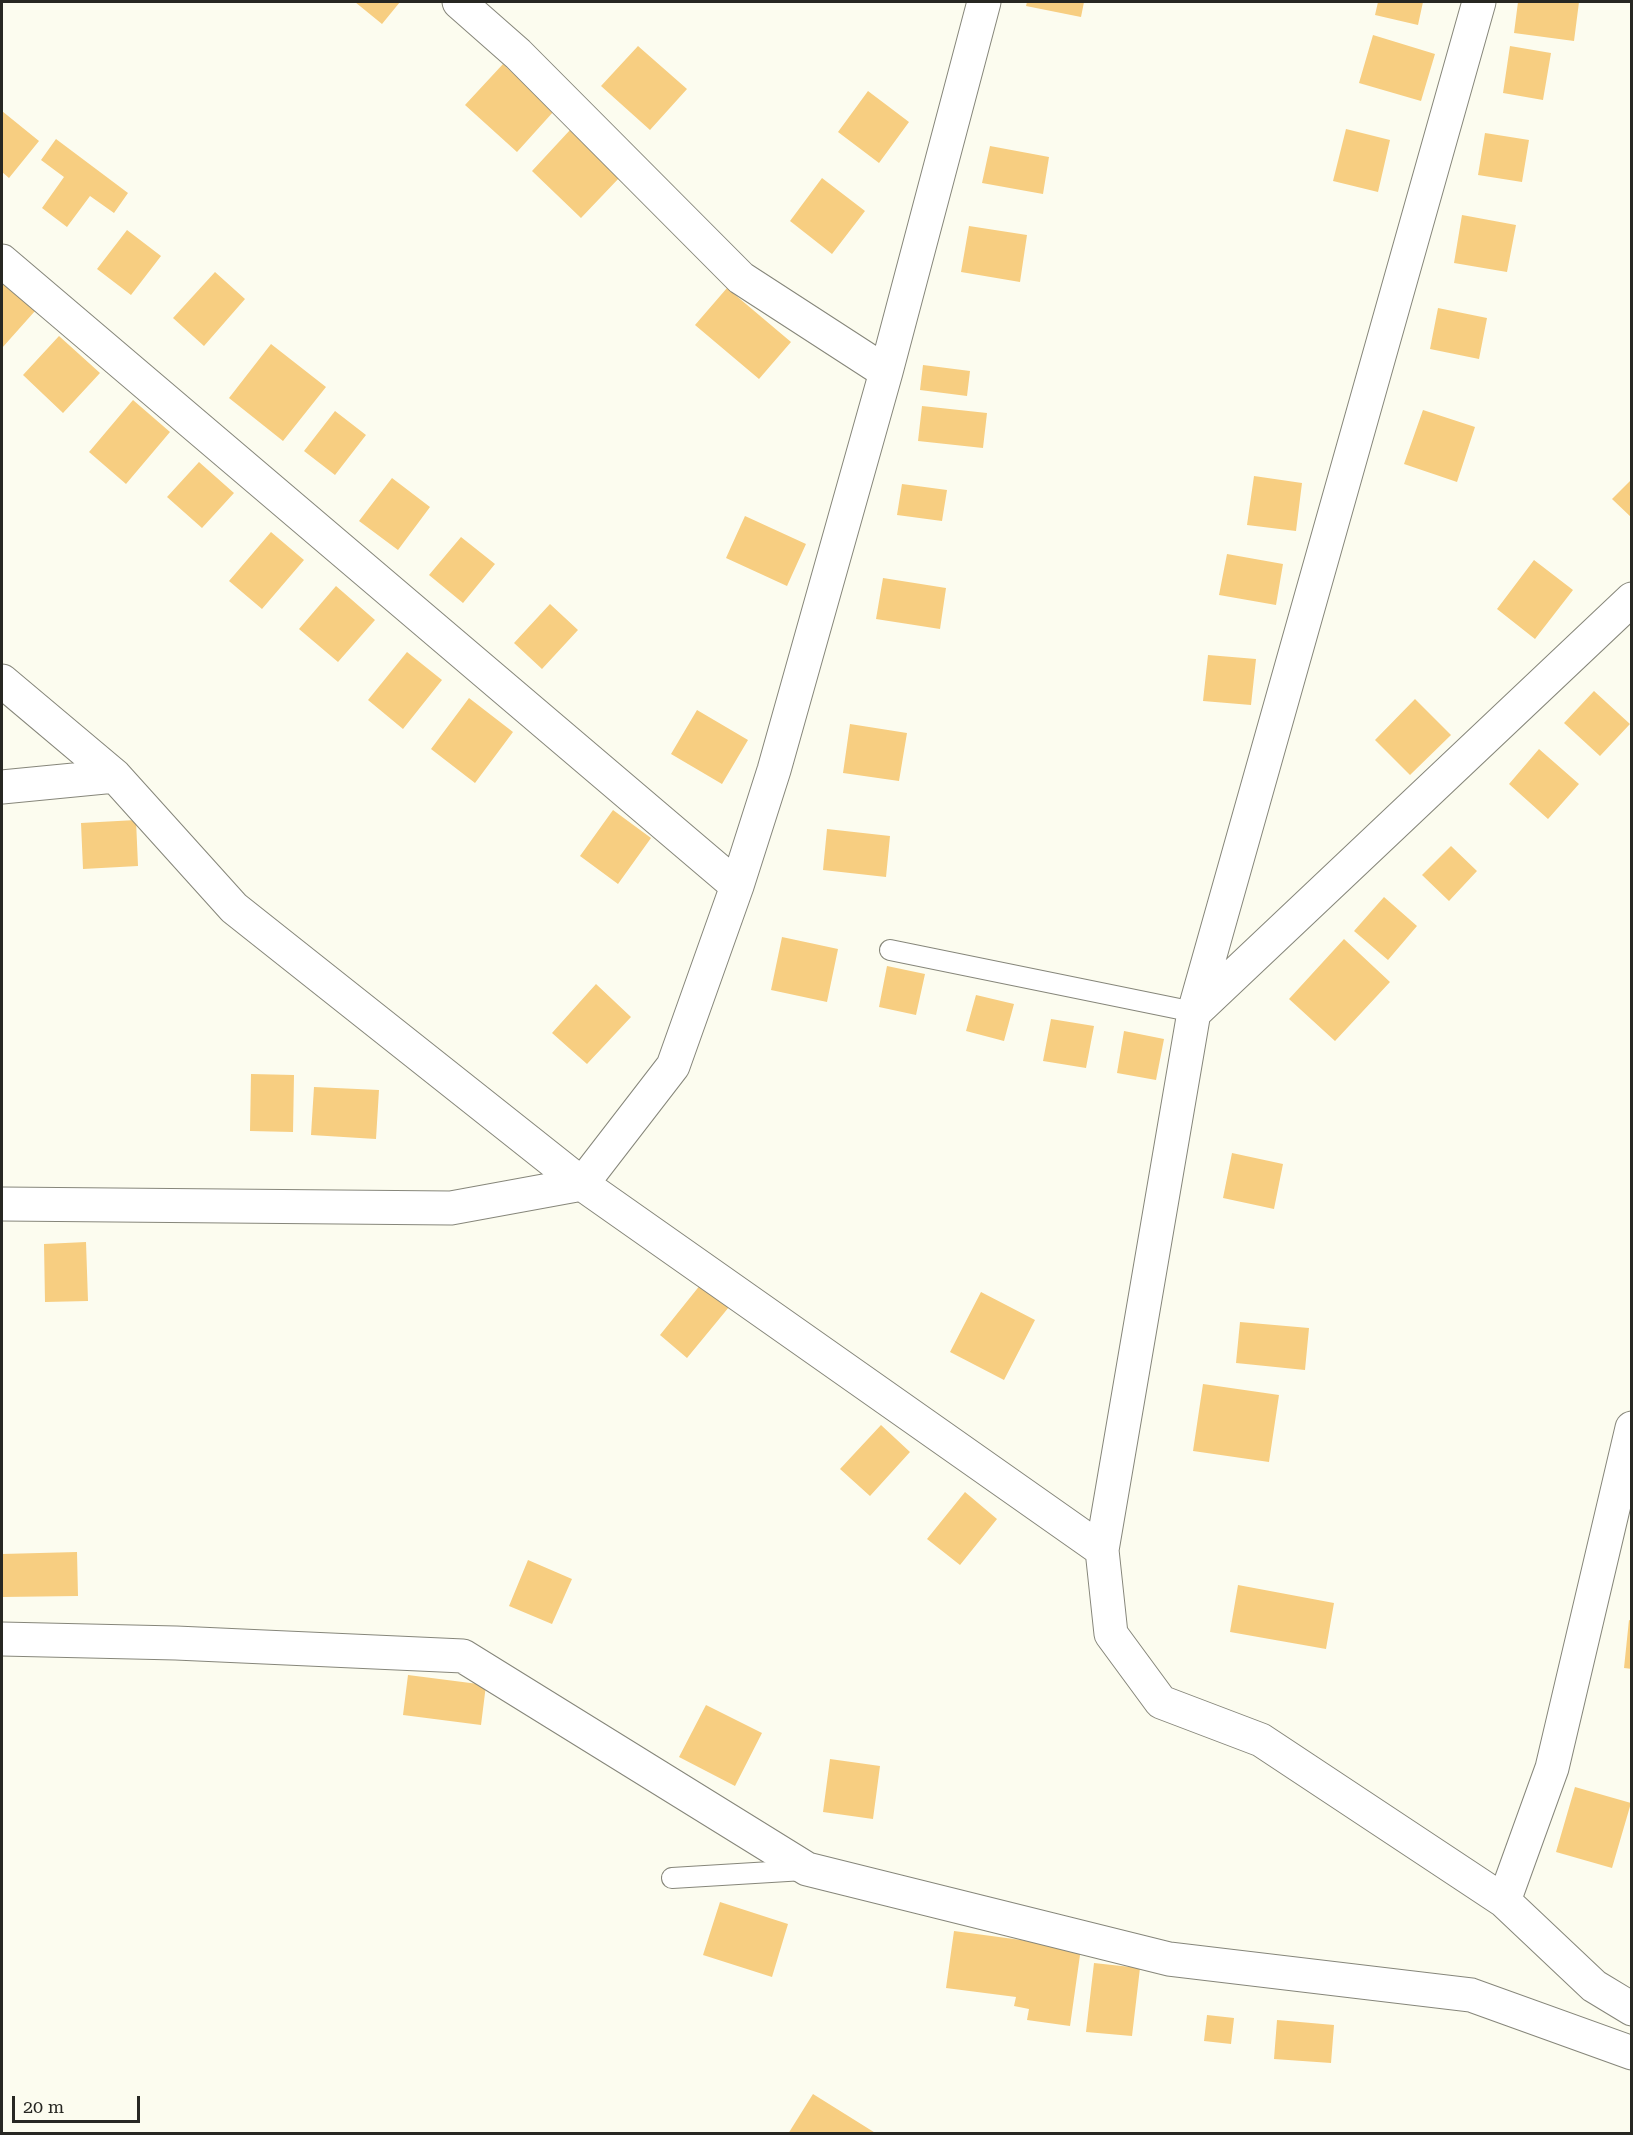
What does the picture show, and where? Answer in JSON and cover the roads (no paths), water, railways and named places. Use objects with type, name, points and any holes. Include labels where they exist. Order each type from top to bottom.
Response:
[{"type":"street","points":[[459,2],[518,54],[741,278],[886,372]]},
{"type":"street","points":[[2,1204],[451,1208],[582,1184],[673,1066],[736,886],[774,770],[886,372],[984,2]]},
{"type":"street","points":[[1479,2],[1194,1012],[1102,1550],[1111,1634],[1161,1702],[1261,1740],[1504,1901],[1594,1986],[1632,2008]]},
{"type":"street","points":[[2,261],[736,886]]},
{"type":"street","points":[[1194,1012],[1632,599]]},
{"type":"street","points":[[2,681],[115,776],[234,908],[582,1184],[1102,1550]]},
{"type":"street","points":[[2,787],[115,776]]},
{"type":"street","points":[[1504,1901],[1552,1768],[1632,1428]]},
{"type":"street","points":[[2,1639],[176,1643],[463,1656],[807,1869],[1169,1959],[1471,1995],[1632,2053]]},
{"type":"lane","points":[[890,950],[1194,1012]]},
{"type":"lane","points":[[672,1878],[807,1869]]}]
